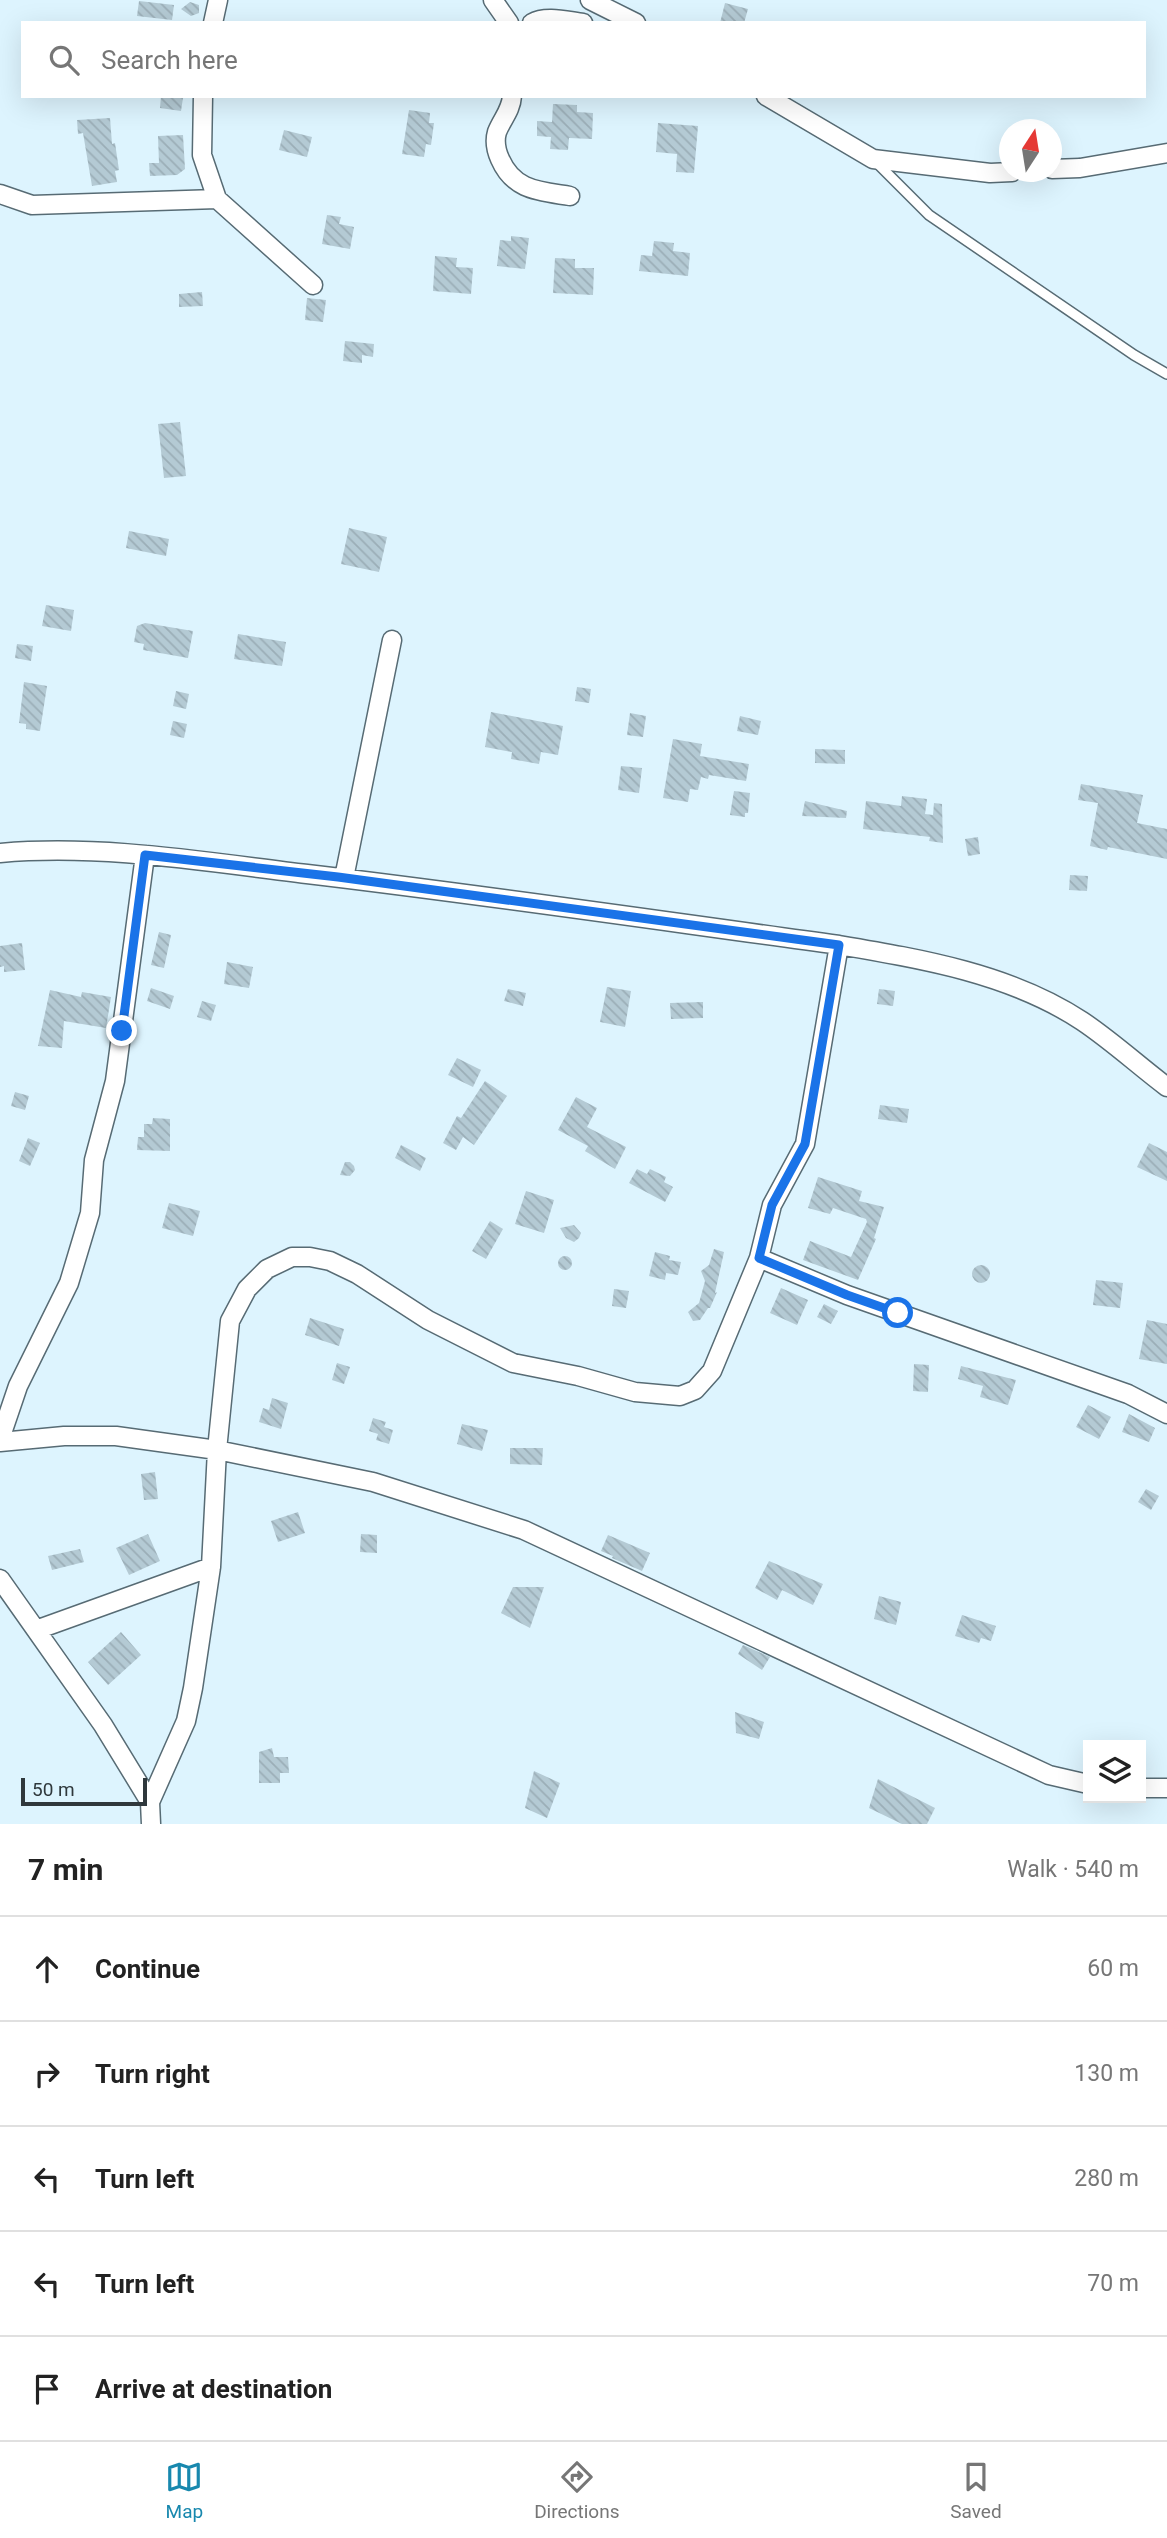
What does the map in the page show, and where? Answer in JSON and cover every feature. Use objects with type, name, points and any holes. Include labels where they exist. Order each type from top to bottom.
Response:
[{"type":"street","points":[[213,21],[218,0]]},
{"type":"street","points":[[493,0],[508,21]]},
{"type":"street","points":[[590,0],[632,21]]},
{"type":"street","points":[[536,21],[561,21]]},
{"type":"street","points":[[203,98],[202,155],[217,199],[313,285]]},
{"type":"street","points":[[512,98],[495,142],[505,170],[513,180],[523,186],[570,196]]},
{"type":"street","points":[[769,98],[873,159],[999,173]]},
{"type":"street","points":[[1062,169],[1167,153]]},
{"type":"street","points":[[0,194],[32,205],[217,199]]},
{"type":"street","points":[[345,878],[391,640]]},
{"type":"street","points":[[0,853],[73,850],[145,855],[345,878],[903,956],[1014,985],[1082,1021],[1167,1087]]},
{"type":"street","points":[[145,855],[115,1081],[94,1160],[90,1213],[69,1283],[18,1386],[0,1440],[116,1436],[217,1450],[373,1482],[524,1530],[1049,1775],[1083,1783]]},
{"type":"street","points":[[151,1824],[150,1802],[186,1721],[211,1567],[217,1450],[230,1321],[238,1303],[254,1282],[267,1269],[292,1257],[330,1261],[356,1274],[428,1320],[513,1363],[578,1376],[635,1392],[680,1396],[695,1390],[712,1371],[759,1258],[772,1205],[805,1144],[839,945]]},
{"type":"street","points":[[759,1258],[847,1295],[1128,1394],[1167,1414]]},
{"type":"street","points":[[36,1630],[211,1567]]},
{"type":"street","points":[[0,1579],[103,1725],[150,1802]]},
{"type":"street","points":[[1146,1788],[1167,1788]]},
{"type":"lane","points":[[873,159],[929,215],[1134,355],[1167,374]]},
{"type":"building","points":[[139,1],[174,5],[172,20],[137,16]]},
{"type":"building","points":[[190,2],[199,5],[199,13],[191,16],[181,9]]},
{"type":"building","points":[[725,3],[748,9],[745,21],[720,21]]},
{"type":"building","points":[[161,98],[183,98],[181,111],[160,108]]},
{"type":"building","points":[[553,104],[577,105],[577,112],[593,113],[592,139],[569,138],[568,150],[550,149],[551,137],[537,136],[537,121],[552,122]]},
{"type":"building","points":[[409,110],[430,113],[429,123],[434,123],[431,145],[426,144],[424,157],[402,154]]},
{"type":"building","points":[[110,118],[112,144],[115,143],[119,170],[115,171],[117,182],[92,186],[83,133],[78,134],[77,120]]},
{"type":"building","points":[[658,123],[698,126],[694,173],[676,172],[677,154],[656,152]]},
{"type":"building","points":[[284,130],[312,137],[307,157],[279,150]]},
{"type":"building","points":[[183,135],[185,169],[177,175],[150,176],[149,163],[159,163],[158,136]]},
{"type":"building","points":[[327,215],[341,217],[339,224],[354,227],[350,249],[322,244]]},
{"type":"building","points":[[511,236],[529,238],[525,269],[497,266],[500,240],[511,241]]},
{"type":"building","points":[[654,241],[674,243],[673,251],[690,253],[688,276],[639,271],[641,255],[652,256]]},
{"type":"building","points":[[435,256],[457,258],[456,267],[473,268],[471,294],[433,291]]},
{"type":"building","points":[[555,258],[575,259],[575,268],[594,268],[593,295],[553,293]]},
{"type":"building","points":[[202,292],[203,306],[179,307],[179,294]]},
{"type":"building","points":[[307,298],[326,300],[323,322],[305,320]]},
{"type":"building","points":[[345,341],[374,344],[373,357],[362,355],[362,363],[343,361]]},
{"type":"building","points":[[180,422],[186,476],[164,478],[158,424]]},
{"type":"building","points":[[349,528],[387,537],[379,572],[341,564]]},
{"type":"building","points":[[129,531],[169,539],[166,556],[126,548]]},
{"type":"building","points":[[46,605],[74,610],[71,631],[42,626]]},
{"type":"building","points":[[145,623],[193,631],[188,658],[143,650],[144,644],[134,642],[137,626]]},
{"type":"building","points":[[238,634],[286,642],[282,666],[234,659]]},
{"type":"building","points":[[17,644],[33,646],[31,661],[15,658]]},
{"type":"building","points":[[24,682],[47,686],[40,731],[26,729],[26,724],[19,723]]},
{"type":"building","points":[[577,687],[591,689],[589,703],[575,701]]},
{"type":"building","points":[[176,691],[189,694],[186,709],[173,706]]},
{"type":"building","points":[[491,712],[563,726],[558,755],[541,752],[539,764],[511,759],[512,752],[485,747]]},
{"type":"building","points":[[630,713],[646,716],[643,737],[627,735]]},
{"type":"building","points":[[740,716],[761,721],[758,735],[737,731]]},
{"type":"building","points":[[173,721],[187,724],[184,738],[170,735]]},
{"type":"building","points":[[673,739],[702,744],[700,756],[749,764],[746,781],[709,775],[708,779],[701,777],[698,790],[690,789],[688,802],[663,798]]},
{"type":"building","points":[[815,749],[845,750],[845,764],[815,763]]},
{"type":"building","points":[[621,766],[642,768],[639,793],[618,790]]},
{"type":"building","points":[[1081,784],[1143,795],[1137,823],[1167,829],[1167,859],[1090,846],[1098,803],[1078,800]]},
{"type":"building","points":[[734,791],[750,793],[748,813],[745,813],[745,817],[730,815]]},
{"type":"building","points":[[902,796],[927,799],[925,814],[933,815],[934,803],[942,804],[943,843],[929,841],[930,837],[863,829],[866,801],[901,806]]},
{"type":"building","points":[[805,801],[847,811],[846,818],[802,816]]},
{"type":"building","points":[[978,837],[980,854],[968,856],[965,839]]},
{"type":"building","points":[[1070,875],[1088,876],[1087,891],[1069,890]]},
{"type":"building","points":[[159,932],[171,935],[164,968],[151,965]]},
{"type":"building","points":[[22,943],[25,970],[4,972],[4,966],[0,967],[0,946]]},
{"type":"building","points":[[227,962],[253,967],[249,988],[224,984]]},
{"type":"building","points":[[607,987],[631,991],[625,1027],[600,1022]]},
{"type":"building","points":[[151,988],[174,996],[170,1009],[147,1001]]},
{"type":"building","points":[[508,989],[526,993],[523,1006],[504,1001]]},
{"type":"building","points":[[879,989],[895,991],[893,1006],[877,1004]]},
{"type":"building","points":[[50,990],[81,997],[82,992],[111,997],[106,1028],[64,1021],[62,1048],[38,1046]]},
{"type":"building","points":[[202,1001],[216,1005],[211,1021],[197,1017]]},
{"type":"building","points":[[703,1002],[703,1018],[671,1019],[670,1003]]},
{"type":"building","points":[[457,1058],[481,1070],[473,1087],[448,1075]]},
{"type":"building","points":[[485,1081],[507,1096],[474,1145],[463,1137],[456,1150],[443,1143],[457,1116],[461,1118]]},
{"type":"building","points":[[15,1092],[29,1096],[25,1110],[11,1106]]},
{"type":"building","points":[[576,1097],[597,1108],[587,1127],[626,1147],[615,1169],[585,1151],[588,1146],[558,1130]]},
{"type":"building","points":[[880,1105],[909,1109],[907,1123],[878,1119]]},
{"type":"building","points":[[153,1118],[170,1119],[170,1151],[137,1150],[138,1137],[144,1137],[144,1124],[152,1124]]},
{"type":"building","points":[[28,1138],[40,1143],[30,1166],[19,1161]]},
{"type":"building","points":[[1149,1143],[1167,1152],[1167,1181],[1137,1167]]},
{"type":"building","points":[[401,1145],[426,1158],[420,1171],[395,1158]]},
{"type":"building","points":[[345,1162],[354,1166],[355,1170],[350,1176],[340,1175]]},
{"type":"building","points":[[637,1169],[647,1174],[650,1169],[666,1177],[664,1182],[673,1187],[665,1202],[629,1183]]},
{"type":"building","points":[[818,1177],[862,1191],[859,1201],[884,1207],[874,1238],[876,1239],[858,1280],[803,1260],[810,1241],[851,1257],[867,1222],[866,1219],[833,1208],[830,1214],[808,1208]]},
{"type":"building","points":[[526,1191],[554,1200],[544,1233],[515,1224]]},
{"type":"building","points":[[169,1203],[200,1211],[193,1236],[162,1228]]},
{"type":"building","points":[[490,1221],[503,1229],[486,1259],[472,1251]]},
{"type":"building","points":[[574,1225],[581,1233],[574,1242],[566,1238],[560,1228]]},
{"type":"building","points":[[714,1249],[724,1252],[715,1293],[717,1292],[710,1308],[700,1320],[693,1321],[688,1312],[699,1303],[705,1281],[701,1271],[709,1265]]},
{"type":"building","points":[[655,1252],[670,1256],[669,1260],[681,1262],[678,1275],[666,1273],[665,1280],[649,1276]]},
{"type":"building","points":[[565,1256],[570,1258],[570,1268],[565,1270],[560,1268],[558,1263],[560,1258]]},
{"type":"building","points":[[981,1265],[988,1267],[988,1281],[981,1283],[974,1281],[972,1274],[974,1267]]},
{"type":"building","points":[[1096,1280],[1123,1283],[1120,1308],[1093,1305]]},
{"type":"building","points":[[781,1288],[808,1300],[797,1325],[770,1313]]},
{"type":"building","points":[[614,1289],[629,1291],[626,1308],[612,1306]]},
{"type":"building","points":[[824,1304],[838,1311],[831,1324],[817,1317]]},
{"type":"building","points":[[310,1318],[344,1329],[339,1346],[305,1335]]},
{"type":"building","points":[[1147,1320],[1167,1324],[1167,1364],[1139,1359]]},
{"type":"building","points":[[337,1363],[350,1367],[344,1384],[332,1380]]},
{"type":"building","points":[[914,1364],[929,1365],[928,1392],[913,1391]]},
{"type":"building","points":[[961,1366],[1016,1380],[1008,1405],[980,1397],[983,1386],[958,1379]]},
{"type":"building","points":[[272,1398],[288,1403],[281,1429],[259,1422],[263,1408],[269,1410]]},
{"type":"building","points":[[1088,1405],[1111,1417],[1099,1439],[1076,1427]]},
{"type":"building","points":[[1129,1414],[1155,1428],[1149,1442],[1122,1432]]},
{"type":"building","points":[[373,1418],[386,1422],[384,1427],[393,1430],[389,1444],[376,1440],[378,1434],[369,1431]]},
{"type":"building","points":[[462,1424],[488,1430],[482,1451],[457,1444]]},
{"type":"building","points":[[510,1448],[543,1448],[542,1465],[510,1464]]},
{"type":"building","points":[[155,1472],[158,1499],[144,1500],[141,1474]]},
{"type":"building","points":[[1146,1489],[1159,1496],[1151,1510],[1138,1502]]},
{"type":"building","points":[[298,1512],[305,1533],[278,1542],[271,1521]]},
{"type":"building","points":[[148,1534],[160,1561],[129,1575],[116,1548]]},
{"type":"building","points":[[361,1534],[377,1535],[377,1553],[360,1552]]},
{"type":"building","points":[[608,1535],[650,1553],[642,1571],[601,1551]]},
{"type":"building","points":[[80,1549],[84,1562],[52,1570],[48,1556]]},
{"type":"building","points":[[769,1561],[823,1584],[813,1605],[782,1590],[777,1600],[755,1588]]},
{"type":"building","points":[[513,1587],[544,1587],[530,1628],[501,1613]]},
{"type":"building","points":[[879,1596],[901,1602],[896,1625],[874,1619]]},
{"type":"building","points":[[962,1615],[996,1626],[991,1641],[981,1638],[979,1643],[955,1636]]},
{"type":"building","points":[[121,1632],[141,1655],[108,1685],[88,1662]]},
{"type":"building","points":[[743,1645],[770,1657],[762,1670],[738,1654]]},
{"type":"building","points":[[735,1712],[764,1722],[759,1739],[736,1733]]},
{"type":"building","points":[[272,1748],[274,1757],[288,1757],[289,1773],[280,1773],[280,1783],[259,1783],[259,1752]]},
{"type":"building","points":[[534,1771],[560,1783],[547,1818],[525,1808]]},
{"type":"building","points":[[878,1779],[935,1808],[927,1824],[902,1824],[869,1808]]},
{"type":"route","points":[[122,1031],[145,855],[338,877],[839,945],[809,1129],[799,1158],[772,1205],[759,1258],[898,1313]]}]
